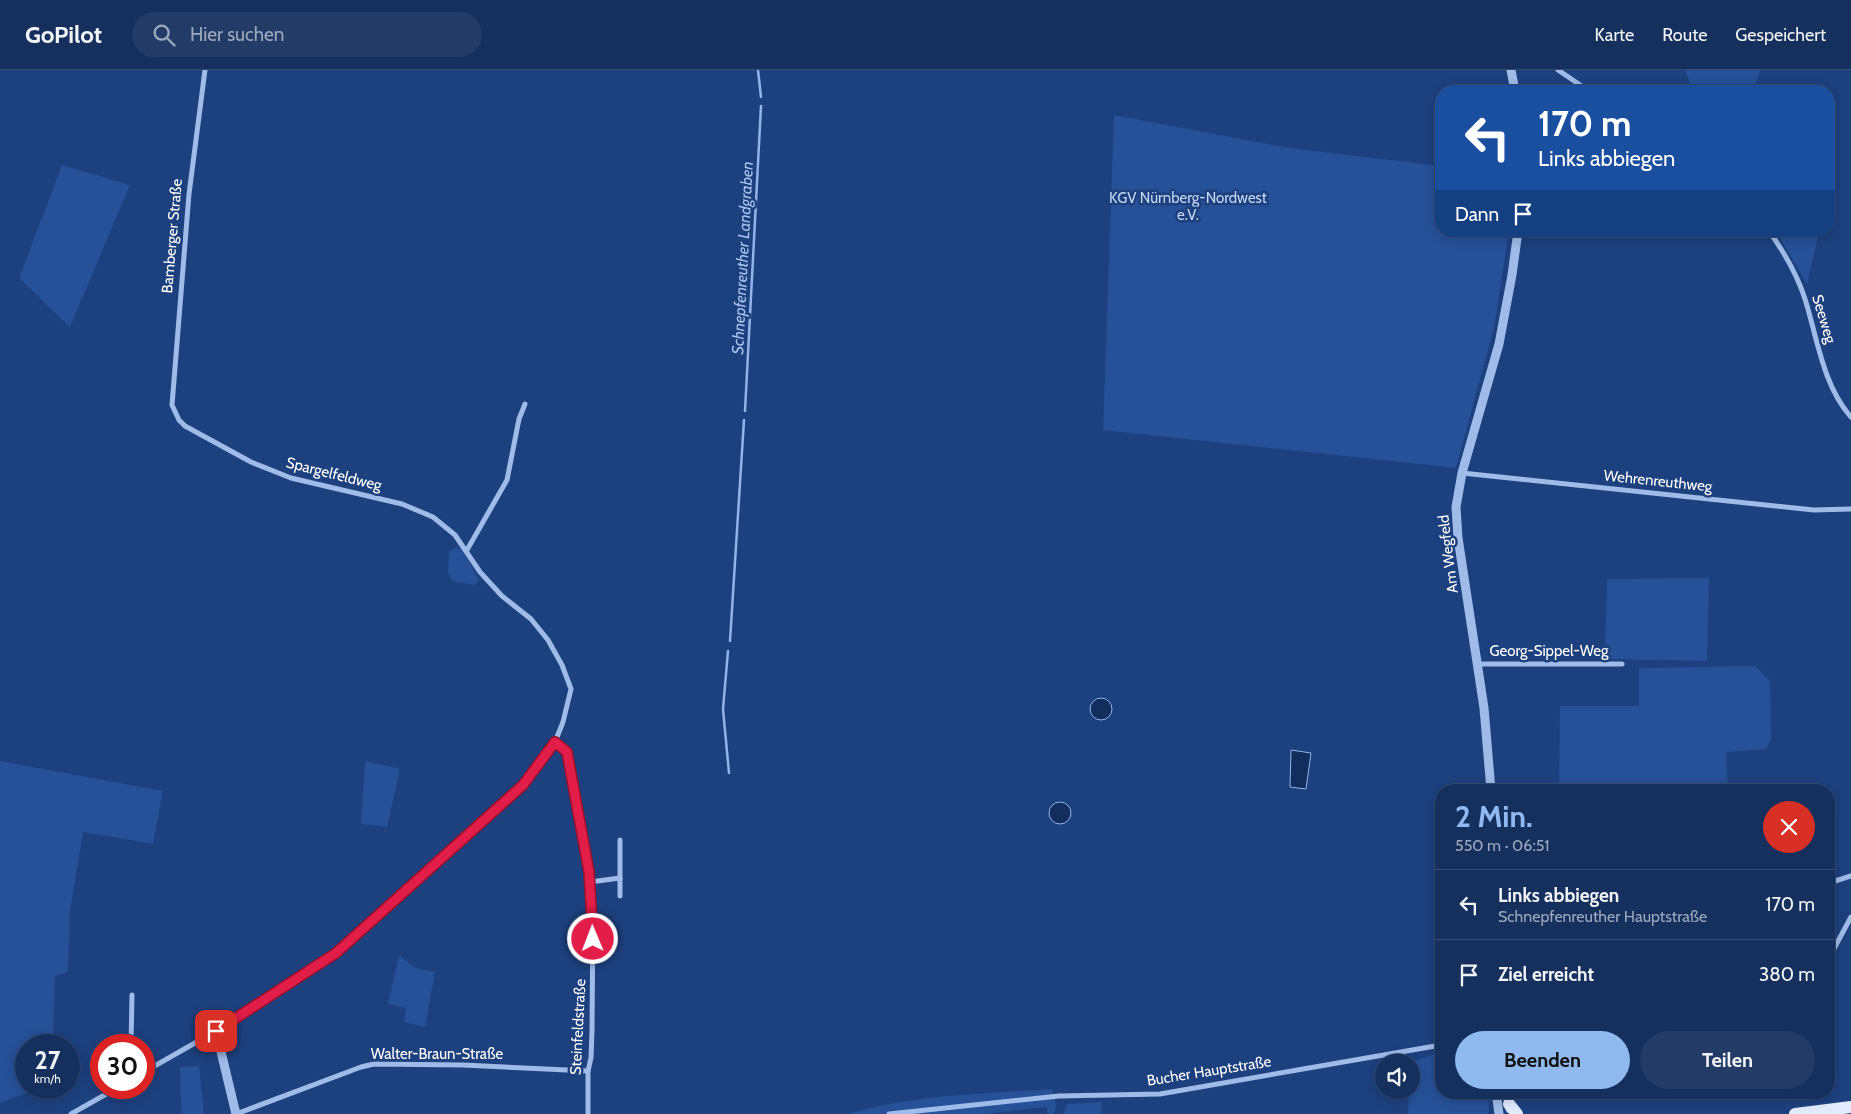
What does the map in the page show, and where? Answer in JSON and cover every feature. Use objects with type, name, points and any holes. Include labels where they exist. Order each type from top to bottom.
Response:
[{"type":"main road","points":[[1794,1114],[1851,1107]]},
{"type":"street","name":"Bamberger Straße","points":[[172,405],[189,194],[205,70]]},
{"type":"street","points":[[1511,70],[1514,85]]},
{"type":"street","points":[[1558,70],[1580,85]]},
{"type":"street","name":"Am Wegfeld","points":[[1491,784],[1477,664],[1457,526],[1457,498],[1462,473],[1499,344],[1517,237]]},
{"type":"street","name":"Seeweg","points":[[1773,237],[1790,264],[1804,297],[1834,389],[1851,417]]},
{"type":"street","points":[[467,550],[507,480],[519,419],[525,404]]},
{"type":"street","name":"Spargelfeldweg","points":[[172,405],[178,420],[185,426],[251,462],[291,478],[402,504],[433,517],[455,535],[467,550],[480,572],[502,596],[531,619],[548,640],[562,665],[571,689],[563,722],[555,742]]},
{"type":"street","name":"Wehrenreuthweg","points":[[1462,473],[1814,510],[1851,509]]},
{"type":"street","name":"Georg-Sippel-Weg","points":[[1477,664],[1622,664]]},
{"type":"street","points":[[155,1066],[216,1031],[336,953],[523,785],[555,742]]},
{"type":"street","name":"Steinfeldstraße","points":[[555,742],[567,752],[590,882],[593,943],[588,1114]]},
{"type":"street","points":[[620,840],[620,896]]},
{"type":"street","points":[[1835,881],[1851,876]]},
{"type":"street","points":[[590,882],[620,878]]},
{"type":"street","points":[[1835,947],[1851,917]]},
{"type":"street","points":[[131,1034],[132,995]]},
{"type":"street","points":[[216,1031],[236,1114]]},
{"type":"street","name":"Bucher Hauptstraße","points":[[889,1114],[1059,1096],[1160,1094],[1435,1046]]},
{"type":"street","name":"Walter-Braun-Straße","points":[[236,1114],[354,1069],[374,1064],[463,1065],[588,1071]]},
{"type":"street","points":[[71,1114],[98,1099]]},
{"type":"street","points":[[1497,1099],[1499,1114]]},
{"type":"green space","points":[[1685,70],[1760,70],[1755,85],[1691,85]]},
{"type":"green space","name":"KGV Nürnberg-Nordwest e.V.","points":[[1114,115],[1290,148],[1435,165],[1435,237],[1508,237],[1494,328],[1456,468],[1103,430]]},
{"type":"green space","points":[[62,165],[130,185],[70,327],[19,278]]},
{"type":"green space","points":[[1780,237],[1818,237],[1807,284]]},
{"type":"green space","points":[[456,547],[462,550],[479,580],[474,585],[452,581],[448,571],[449,552]]},
{"type":"green space","points":[[1709,578],[1707,661],[1605,659],[1607,579]]},
{"type":"green space","points":[[1755,666],[1770,681],[1771,739],[1766,749],[1726,752],[1728,784],[1559,784],[1560,706],[1639,706],[1639,668]]},
{"type":"green space","points":[[0,761],[163,791],[153,844],[83,832],[70,912],[68,972],[55,976],[53,1034],[15,1034],[15,1097],[0,1103]]},
{"type":"green space","points":[[365,761],[400,769],[387,827],[361,824]]},
{"type":"green space","points":[[399,955],[415,968],[435,972],[425,1027],[404,1022],[406,1008],[388,1004]]},
{"type":"green space","points":[[1435,1054],[1435,1099],[1488,1099],[1489,1114],[1408,1114],[1409,1099],[1420,1099],[1420,1059]]},
{"type":"green space","points":[[199,1066],[204,1114],[181,1114],[180,1067]]},
{"type":"green space","points":[[1052,1089],[1056,1105],[1054,1114],[1047,1114],[1047,1107],[986,1114],[848,1114],[898,1102]]},
{"type":"green space","points":[[1102,1102],[1101,1114],[1064,1114],[1067,1104]]},
{"type":"shaded area","points":[[1101,698],[1109,701],[1112,709],[1109,717],[1101,720],[1093,717],[1090,709],[1093,701]]},
{"type":"shaded area","points":[[1291,750],[1311,753],[1306,789],[1290,787]]},
{"type":"shaded area","points":[[1060,802],[1068,805],[1071,813],[1068,821],[1060,824],[1052,821],[1049,813],[1052,805]]},
{"type":"waterway","name":"Schnepfenreuther Landgraben","points":[[758,70],[761,97]]},
{"type":"waterway","name":"Schnepfenreuther Landgraben","points":[[745,411],[761,106]]},
{"type":"waterway","name":"Schnepfenreuther Landgraben","points":[[730,641],[744,420]]},
{"type":"waterway","name":"Schnepfenreuther Landgraben","points":[[728,651],[723,709],[729,773]]},
{"type":"route","points":[[216,1031],[336,953],[443,859],[523,785],[555,742],[567,752],[589,872],[593,939]]}]
